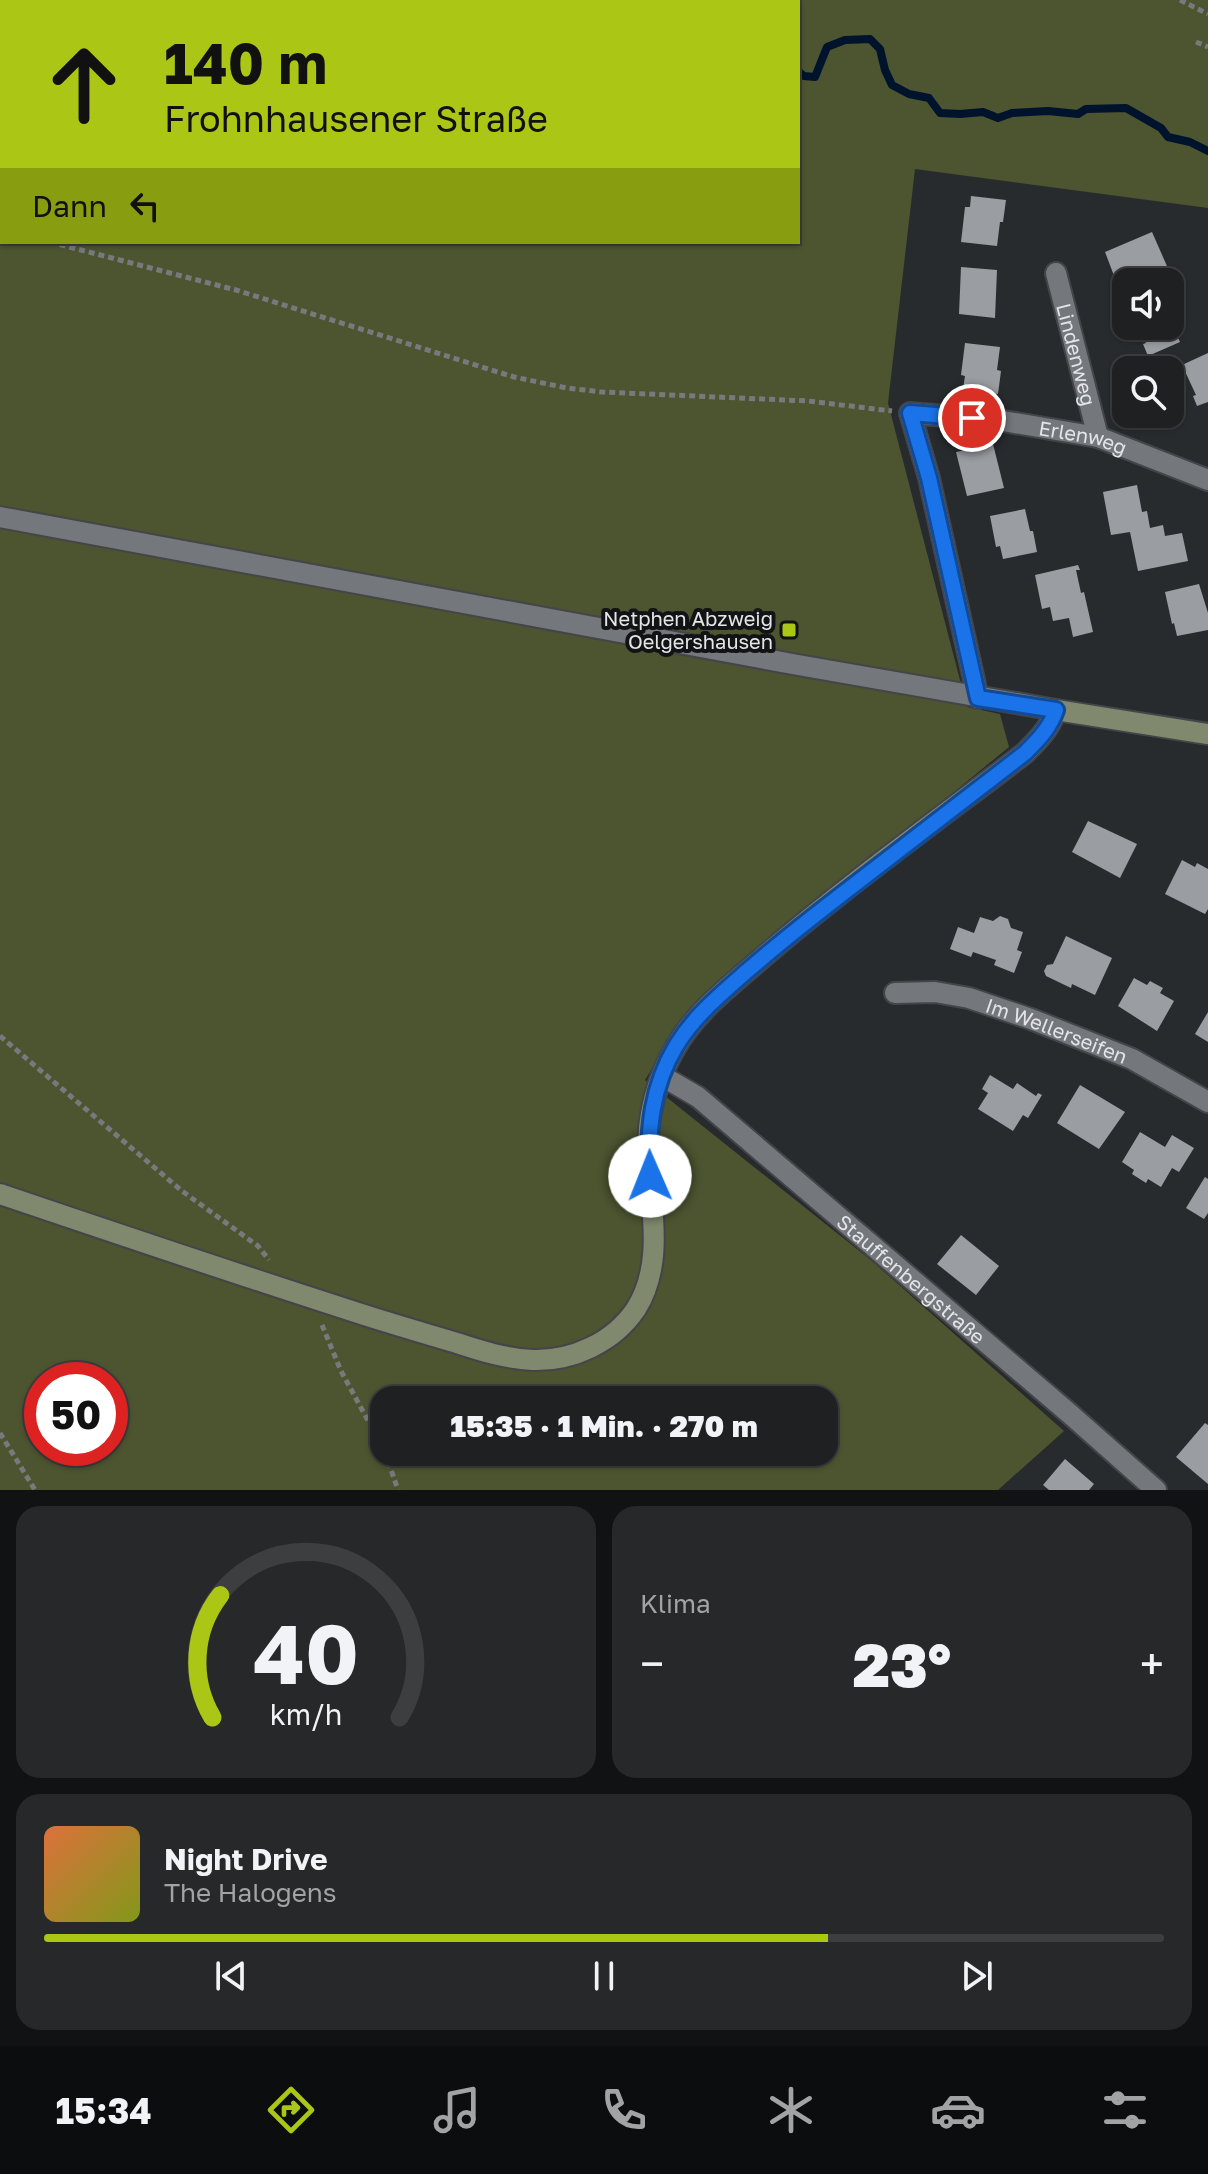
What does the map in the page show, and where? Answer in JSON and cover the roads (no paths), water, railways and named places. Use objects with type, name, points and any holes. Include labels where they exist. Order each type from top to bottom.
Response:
[{"type":"main road","points":[[0,1194],[313,1299],[495,1355],[532,1360],[573,1355],[594,1347],[636,1308],[651,1266],[654,1242],[649,1158],[653,1102],[682,1037],[717,997],[792,933],[1036,742],[1053,721],[1056,710],[1208,734]]},
{"type":"street","name":"Lindenweg","points":[[1056,273],[1098,437]]},
{"type":"street","name":"Erlenweg","points":[[978,698],[929,478],[910,413],[1003,421],[1098,437],[1208,480]]},
{"type":"street","points":[[0,517],[1056,710]]},
{"type":"street","name":"Im Wellerseifen","points":[[895,993],[935,992],[969,998],[1031,1019],[1132,1059],[1208,1102]]},
{"type":"street","name":"Stauffenbergstraße","points":[[662,1076],[698,1097],[1156,1490]]},
{"type":"waterway","points":[[800,73],[815,77],[827,47],[845,40],[870,39],[880,49],[892,85],[909,94],[929,98],[940,113],[983,112],[998,118],[1012,113],[1048,111],[1078,114],[1086,109],[1126,108],[1161,128],[1168,137],[1190,142],[1208,151]]},
{"type":"place","name":"Netphen Abzweig Oelgershausen","points":[[789,630]]}]
